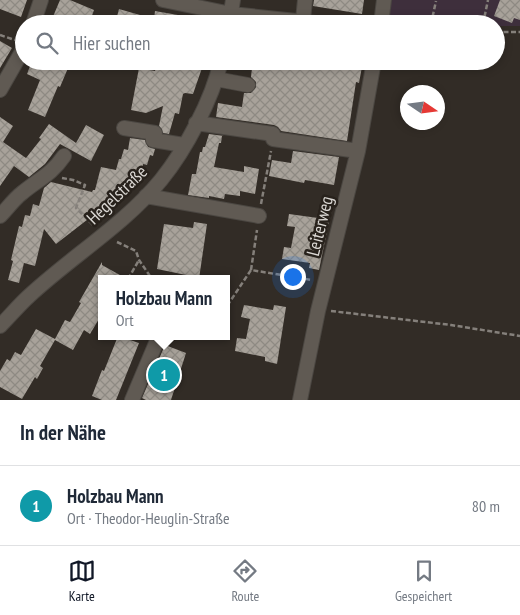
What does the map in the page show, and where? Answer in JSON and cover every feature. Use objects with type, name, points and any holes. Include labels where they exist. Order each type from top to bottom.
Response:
[{"type":"street","points":[[36,15],[41,0]]},
{"type":"street","points":[[163,0],[252,15]]},
{"type":"street","points":[[304,15],[305,0]]},
{"type":"street","points":[[382,15],[384,0]]},
{"type":"street","points":[[0,90],[15,56]]},
{"type":"street","name":"Hegelstraße","points":[[0,326],[30,295],[104,235],[146,196],[173,164],[184,145],[196,123],[218,70]]},
{"type":"street","name":"Leiterweg","points":[[300,400],[318,311],[358,151],[372,70]]},
{"type":"street","points":[[216,79],[248,85]]},
{"type":"street","points":[[196,123],[274,134],[273,139],[358,151]]},
{"type":"street","points":[[124,128],[155,134],[153,140],[184,145]]},
{"type":"street","points":[[0,216],[20,194],[56,167],[64,156]]},
{"type":"street","points":[[146,196],[259,216]]},
{"type":"street","points":[[132,400],[157,340]]},
{"type":"path","points":[[485,15],[488,0]]},
{"type":"path","points":[[433,15],[436,1]]},
{"type":"path","points":[[505,32],[520,32]]},
{"type":"path","points":[[0,35],[15,42]]},
{"type":"path","points":[[58,178],[74,180],[85,185],[76,208],[104,235],[136,251],[139,260],[149,275]]},
{"type":"path","points":[[130,275],[139,260]]},
{"type":"path","points":[[230,302],[251,270],[326,283]]},
{"type":"path","points":[[318,311],[451,325],[520,336]]},
{"type":"shaded area","points":[[389,0],[520,0],[520,26],[505,26],[505,15],[387,15]]},
{"type":"building","points":[[0,0],[27,0],[22,15],[16,15],[0,9]]},
{"type":"building","points":[[60,0],[70,0],[94,10],[92,15],[54,15]]},
{"type":"building","points":[[314,0],[364,0],[362,14],[313,6]]},
{"type":"building","points":[[500,0],[520,0],[520,20],[514,18],[512,23],[505,20],[505,15],[494,15]]},
{"type":"building","points":[[119,9],[140,15],[117,15]]},
{"type":"building","points":[[155,11],[178,15],[154,15]]},
{"type":"building","points":[[0,41],[12,48],[0,68]]},
{"type":"building","points":[[29,70],[67,70],[45,117],[28,110],[40,80],[27,74]]},
{"type":"building","points":[[139,70],[201,70],[193,94],[183,94],[179,114],[175,113],[169,134],[163,133],[159,126],[163,106],[146,113],[131,110]]},
{"type":"building","points":[[252,70],[361,70],[359,83],[356,82],[347,141],[281,131],[274,125],[216,117],[218,103],[242,107],[244,93],[251,93],[256,87],[256,82],[251,77]]},
{"type":"building","points":[[0,117],[13,126],[3,142],[26,158],[41,139],[39,138],[49,124],[76,143],[86,125],[104,135],[91,161],[60,144],[45,164],[29,177],[14,166],[0,186]]},
{"type":"building","points":[[209,134],[224,136],[222,136],[221,143],[219,143],[214,167],[244,172],[244,166],[259,169],[255,194],[240,191],[240,196],[225,194],[224,199],[188,195],[192,174],[196,174],[200,152],[205,147]]},
{"type":"building","points":[[130,138],[145,140],[148,147],[155,149],[153,156],[150,155],[147,165],[143,164],[141,176],[136,174],[127,189],[123,188],[119,198],[110,202],[56,244],[44,229],[35,266],[24,263],[19,283],[8,280],[19,226],[22,227],[25,215],[30,216],[33,204],[39,206],[44,188],[51,182],[92,192],[95,190],[101,167],[116,170],[124,149],[128,150]]},
{"type":"building","points":[[293,151],[339,157],[334,185],[305,180],[304,183],[269,176],[272,160],[291,163]]},
{"type":"building","points":[[289,214],[318,218],[318,214],[330,216],[319,270],[309,268],[310,263],[282,259],[284,247],[291,248],[295,227],[287,226]]},
{"type":"building","points":[[194,222],[207,224],[200,275],[186,275],[157,269],[164,224],[193,228]]},
{"type":"building","points":[[102,262],[102,265],[120,275],[98,275],[98,321],[90,334],[84,330],[73,350],[55,340],[40,366],[43,368],[37,379],[35,377],[22,399],[0,387],[0,371],[7,359],[10,361],[15,352],[21,355],[36,329],[55,339],[65,320],[70,322],[81,303],[79,302]]},
{"type":"building","points":[[244,305],[273,310],[274,305],[286,307],[277,364],[265,361],[265,357],[235,351],[237,338],[246,339],[250,319],[241,317]]},
{"type":"building","points":[[116,340],[130,340],[139,343],[116,400],[102,400],[92,396],[102,370],[104,371]]},
{"type":"building","points":[[165,345],[186,353],[171,400],[146,400],[142,398]]},
{"type":"place","name":"Holzbau Mann","points":[[164,375]]}]
